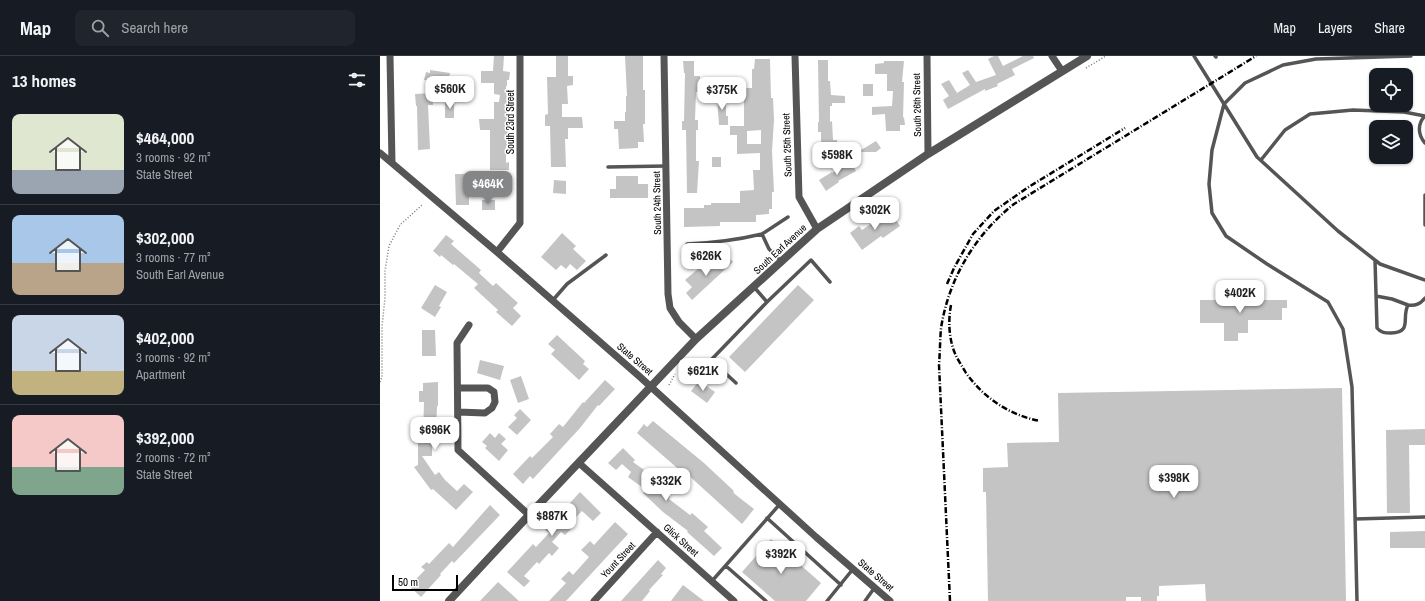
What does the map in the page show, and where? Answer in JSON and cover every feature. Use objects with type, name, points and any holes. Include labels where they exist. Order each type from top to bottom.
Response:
[{"type":"street","points":[[390,56],[392,163]]},
{"type":"street","name":"South 23rd Street","points":[[497,252],[520,223],[520,56]]},
{"type":"street","name":"South 24th Street","points":[[664,56],[668,294],[670,308],[679,322],[696,339]]},
{"type":"street","name":"South 25th Street","points":[[795,56],[799,197],[817,229]]},
{"type":"street","name":"South 26th Street","points":[[927,56],[928,154]]},
{"type":"street","points":[[1052,56],[1062,71]]},
{"type":"street","name":"South Earl Avenue","points":[[449,601],[696,339],[817,229],[928,154],[1087,56]]},
{"type":"street","name":"State Street","points":[[380,153],[552,300],[890,601]]},
{"type":"street","points":[[469,325],[457,343],[458,450],[529,515]]},
{"type":"street","points":[[458,388],[488,388],[494,392],[494,402],[492,408],[485,413],[458,412]]},
{"type":"street","name":"Glick Street","points":[[579,463],[734,601]]},
{"type":"street","name":"Yount Street","points":[[594,601],[657,532]]},
{"type":"lane","points":[[1194,56],[1257,157],[1338,231],[1380,264],[1425,280]]},
{"type":"lane","points":[[1357,601],[1352,387],[1343,329],[1328,302],[1267,264],[1226,236],[1212,213],[1210,184],[1212,150],[1224,104],[1245,83],[1283,65],[1316,60],[1411,56]]},
{"type":"lane","points":[[1261,160],[1285,130],[1310,114],[1353,110],[1404,112],[1425,116],[1420,124],[1419,130],[1420,136],[1425,143]]},
{"type":"lane","points":[[608,167],[666,166]]},
{"type":"lane","points":[[1425,195],[1425,225]]},
{"type":"lane","points":[[687,244],[736,240],[762,234],[788,217]]},
{"type":"lane","points":[[762,234],[769,248],[782,261]]},
{"type":"lane","points":[[552,300],[567,284],[606,255]]},
{"type":"lane","points":[[736,383],[711,360],[767,302],[811,260],[830,282]]},
{"type":"lane","points":[[1375,260],[1377,328],[1380,332],[1398,333],[1403,330],[1408,305]]},
{"type":"lane","points":[[754,287],[767,302]]},
{"type":"lane","points":[[1376,296],[1414,306],[1421,303],[1425,298]]},
{"type":"lane","points":[[712,581],[780,504]]},
{"type":"lane","points":[[1355,518],[1425,517]]},
{"type":"lane","points":[[767,518],[841,585]]},
{"type":"lane","points":[[726,566],[766,601]]},
{"type":"lane","points":[[827,601],[853,569]]},
{"type":"lane","points":[[865,601],[874,587]]},
{"type":"path","points":[[1086,68],[1106,56]]},
{"type":"path","points":[[380,382],[382,377],[382,326],[385,298],[385,271],[389,246],[400,225],[422,205]]},
{"type":"path","points":[[669,385],[676,373]]},
{"type":"building","points":[[494,56],[504,56],[503,71],[510,72],[509,80],[507,80],[506,86],[509,146],[506,146],[506,163],[509,162],[509,170],[490,170],[490,130],[480,130],[479,119],[494,119],[494,102],[499,102],[500,95],[494,94],[494,83],[481,83],[481,71],[493,71]]},
{"type":"building","points":[[556,56],[568,56],[568,76],[573,76],[573,85],[567,86],[568,104],[562,104],[562,117],[582,117],[583,128],[568,128],[568,139],[565,139],[566,167],[551,167],[550,126],[545,126],[545,115],[548,114],[547,77],[556,77]]},
{"type":"building","points":[[625,56],[643,56],[643,90],[645,90],[645,124],[643,124],[644,142],[638,142],[638,148],[619,149],[618,129],[614,129],[614,121],[625,121],[627,96]]},
{"type":"building","points":[[998,56],[1003,66],[1023,56],[1033,56],[1034,58],[1012,69],[1015,75],[997,84],[998,86],[985,91],[985,89],[948,109],[943,100],[949,96],[941,84],[949,80],[957,93],[970,85],[962,73],[968,70],[976,82],[996,75],[988,59]]},
{"type":"building","points":[[755,59],[770,59],[771,98],[773,98],[774,120],[772,151],[774,192],[772,192],[772,209],[769,209],[769,214],[756,215],[756,222],[720,222],[720,226],[684,227],[684,208],[704,208],[704,205],[711,205],[711,203],[740,203],[740,191],[754,190],[753,170],[760,170],[760,153],[737,154],[737,135],[730,135],[730,126],[744,126],[744,88],[752,88],[752,69],[754,69]],"holes":[[[761,130],[761,144],[747,144],[747,131]]]},
{"type":"building","points":[[818,60],[828,60],[828,81],[830,81],[831,95],[845,96],[845,103],[832,103],[832,106],[830,106],[830,122],[832,121],[833,140],[837,140],[837,153],[821,153],[821,132],[818,132]]},
{"type":"building","points":[[683,61],[694,61],[694,76],[700,76],[700,92],[696,92],[695,120],[698,120],[698,130],[696,130],[696,161],[699,161],[697,193],[687,193],[686,130],[682,130],[682,121],[684,121],[685,73]]},
{"type":"building","points":[[884,61],[904,61],[902,82],[904,82],[903,118],[904,117],[905,125],[900,125],[900,131],[886,131],[885,114],[872,115],[872,107],[892,106],[893,91],[887,91],[887,74],[875,74],[875,64],[884,63]]},
{"type":"building","points":[[430,70],[450,73],[448,83],[424,80],[426,72],[430,73]]},
{"type":"building","points":[[863,84],[873,84],[873,96],[863,96]]},
{"type":"building","points":[[432,93],[433,105],[428,105],[430,149],[418,150],[417,106],[415,94]]},
{"type":"building","points":[[717,97],[726,97],[726,116],[728,116],[728,125],[719,125]]},
{"type":"building","points":[[445,101],[454,101],[454,118],[445,118]]},
{"type":"building","points":[[876,141],[881,148],[876,152],[858,152]]},
{"type":"building","points":[[712,157],[721,157],[721,167],[712,167]]},
{"type":"building","points":[[851,162],[856,171],[838,181],[839,182],[826,191],[819,180]]},
{"type":"building","points":[[455,174],[469,174],[469,205],[456,205]]},
{"type":"building","points":[[616,176],[638,176],[638,184],[648,184],[648,198],[610,198],[610,189],[616,189]]},
{"type":"building","points":[[554,180],[566,181],[566,194],[553,193]]},
{"type":"building","points":[[482,200],[495,200],[495,210],[482,210]]},
{"type":"building","points":[[890,211],[900,226],[883,238],[881,236],[862,250],[850,233],[859,226],[862,230]]},
{"type":"building","points":[[562,233],[576,246],[573,249],[586,261],[577,270],[570,264],[566,269],[561,265],[556,270],[541,257]]},
{"type":"building","points":[[446,235],[454,241],[451,244],[481,270],[479,273],[493,286],[496,283],[518,303],[513,308],[521,316],[512,326],[496,312],[498,310],[474,288],[478,284],[454,264],[453,265],[441,255],[440,257],[433,251]]},
{"type":"building","points":[[727,255],[733,262],[692,300],[686,293],[692,287],[685,280],[699,268],[701,270],[710,262],[714,267]]},
{"type":"building","points":[[435,285],[447,292],[435,317],[421,308]]},
{"type":"building","points":[[798,285],[814,300],[745,372],[729,357]]},
{"type":"building","points":[[1200,300],[1287,300],[1287,308],[1282,308],[1282,320],[1248,320],[1248,333],[1238,333],[1238,341],[1224,341],[1224,323],[1200,323]]},
{"type":"building","points":[[422,330],[435,330],[436,356],[422,356]]},
{"type":"building","points":[[557,335],[585,361],[583,364],[589,369],[579,380],[551,354],[555,350],[548,344]]},
{"type":"building","points":[[480,360],[504,366],[500,380],[477,373]]},
{"type":"building","points":[[521,376],[529,399],[518,403],[510,380]]},
{"type":"building","points":[[605,380],[615,389],[599,406],[598,405],[580,428],[533,479],[530,476],[523,484],[513,474],[530,456],[532,458],[553,437],[550,434],[559,424],[563,427],[583,402],[584,403]]},
{"type":"building","points":[[699,381],[715,392],[707,403],[691,391]]},
{"type":"building","points":[[438,382],[436,432],[432,431],[432,456],[422,456],[435,475],[439,472],[457,491],[464,484],[473,492],[456,510],[433,489],[431,490],[414,467],[418,465],[418,437],[423,438],[424,402],[419,402],[419,391],[423,391],[423,383]]},
{"type":"building","points":[[1342,388],[1346,601],[1206,601],[1205,584],[1159,586],[1159,596],[1157,596],[1157,601],[1141,601],[1141,597],[1126,597],[1126,601],[988,601],[986,492],[983,492],[983,468],[1008,467],[1007,443],[1059,442],[1058,393]]},
{"type":"building","points":[[520,409],[531,420],[517,435],[508,427],[517,418],[514,415]]},
{"type":"building","points":[[653,421],[704,463],[734,491],[733,492],[736,495],[754,509],[742,524],[685,472],[684,474],[637,433],[644,424],[647,427]]},
{"type":"building","points":[[1425,429],[1425,445],[1409,445],[1410,513],[1387,513],[1386,430]]},
{"type":"building","points":[[490,433],[495,438],[499,433],[506,439],[501,444],[508,450],[499,461],[485,448],[487,446],[482,442]]},
{"type":"building","points":[[623,448],[635,460],[633,462],[654,477],[652,480],[670,497],[669,499],[690,515],[692,513],[708,527],[704,531],[722,548],[714,556],[687,532],[688,531],[663,512],[643,493],[646,490],[628,477],[631,472],[622,464],[616,470],[608,463]]},
{"type":"building","points":[[580,492],[601,513],[593,521],[582,511],[569,524],[573,527],[565,535],[561,532],[552,542],[559,548],[552,556],[549,553],[539,564],[537,562],[524,576],[530,581],[524,587],[507,572],[533,544],[536,547],[549,533],[545,530]]},
{"type":"building","points":[[490,505],[500,515],[454,563],[452,561],[421,597],[409,586],[425,570],[421,567],[427,562],[429,564],[449,543],[453,547]]},
{"type":"building","points":[[615,522],[628,534],[566,601],[549,601],[566,583],[561,579],[569,571],[573,575],[589,557],[581,550],[590,541],[594,545]]},
{"type":"building","points":[[1425,531],[1425,548],[1390,548],[1390,532]]},
{"type":"building","points":[[771,539],[821,583],[806,601],[775,601],[742,572]]},
{"type":"building","points":[[658,560],[666,568],[661,574],[663,575],[649,590],[650,591],[642,601],[621,601]]},
{"type":"building","points":[[498,582],[519,601],[480,601]]},
{"type":"building","points":[[683,585],[704,601],[671,601]]},
{"type":"railway","points":[[950,601],[939,365],[941,328],[950,292],[957,275],[966,259],[987,229],[1014,204],[1256,56]]},
{"type":"railway","points":[[947,284],[973,234],[994,211],[1027,188],[1125,128]]},
{"type":"railway","points":[[951,305],[949,323],[952,346],[966,373],[989,398],[998,404],[1008,410],[1040,421]]}]
